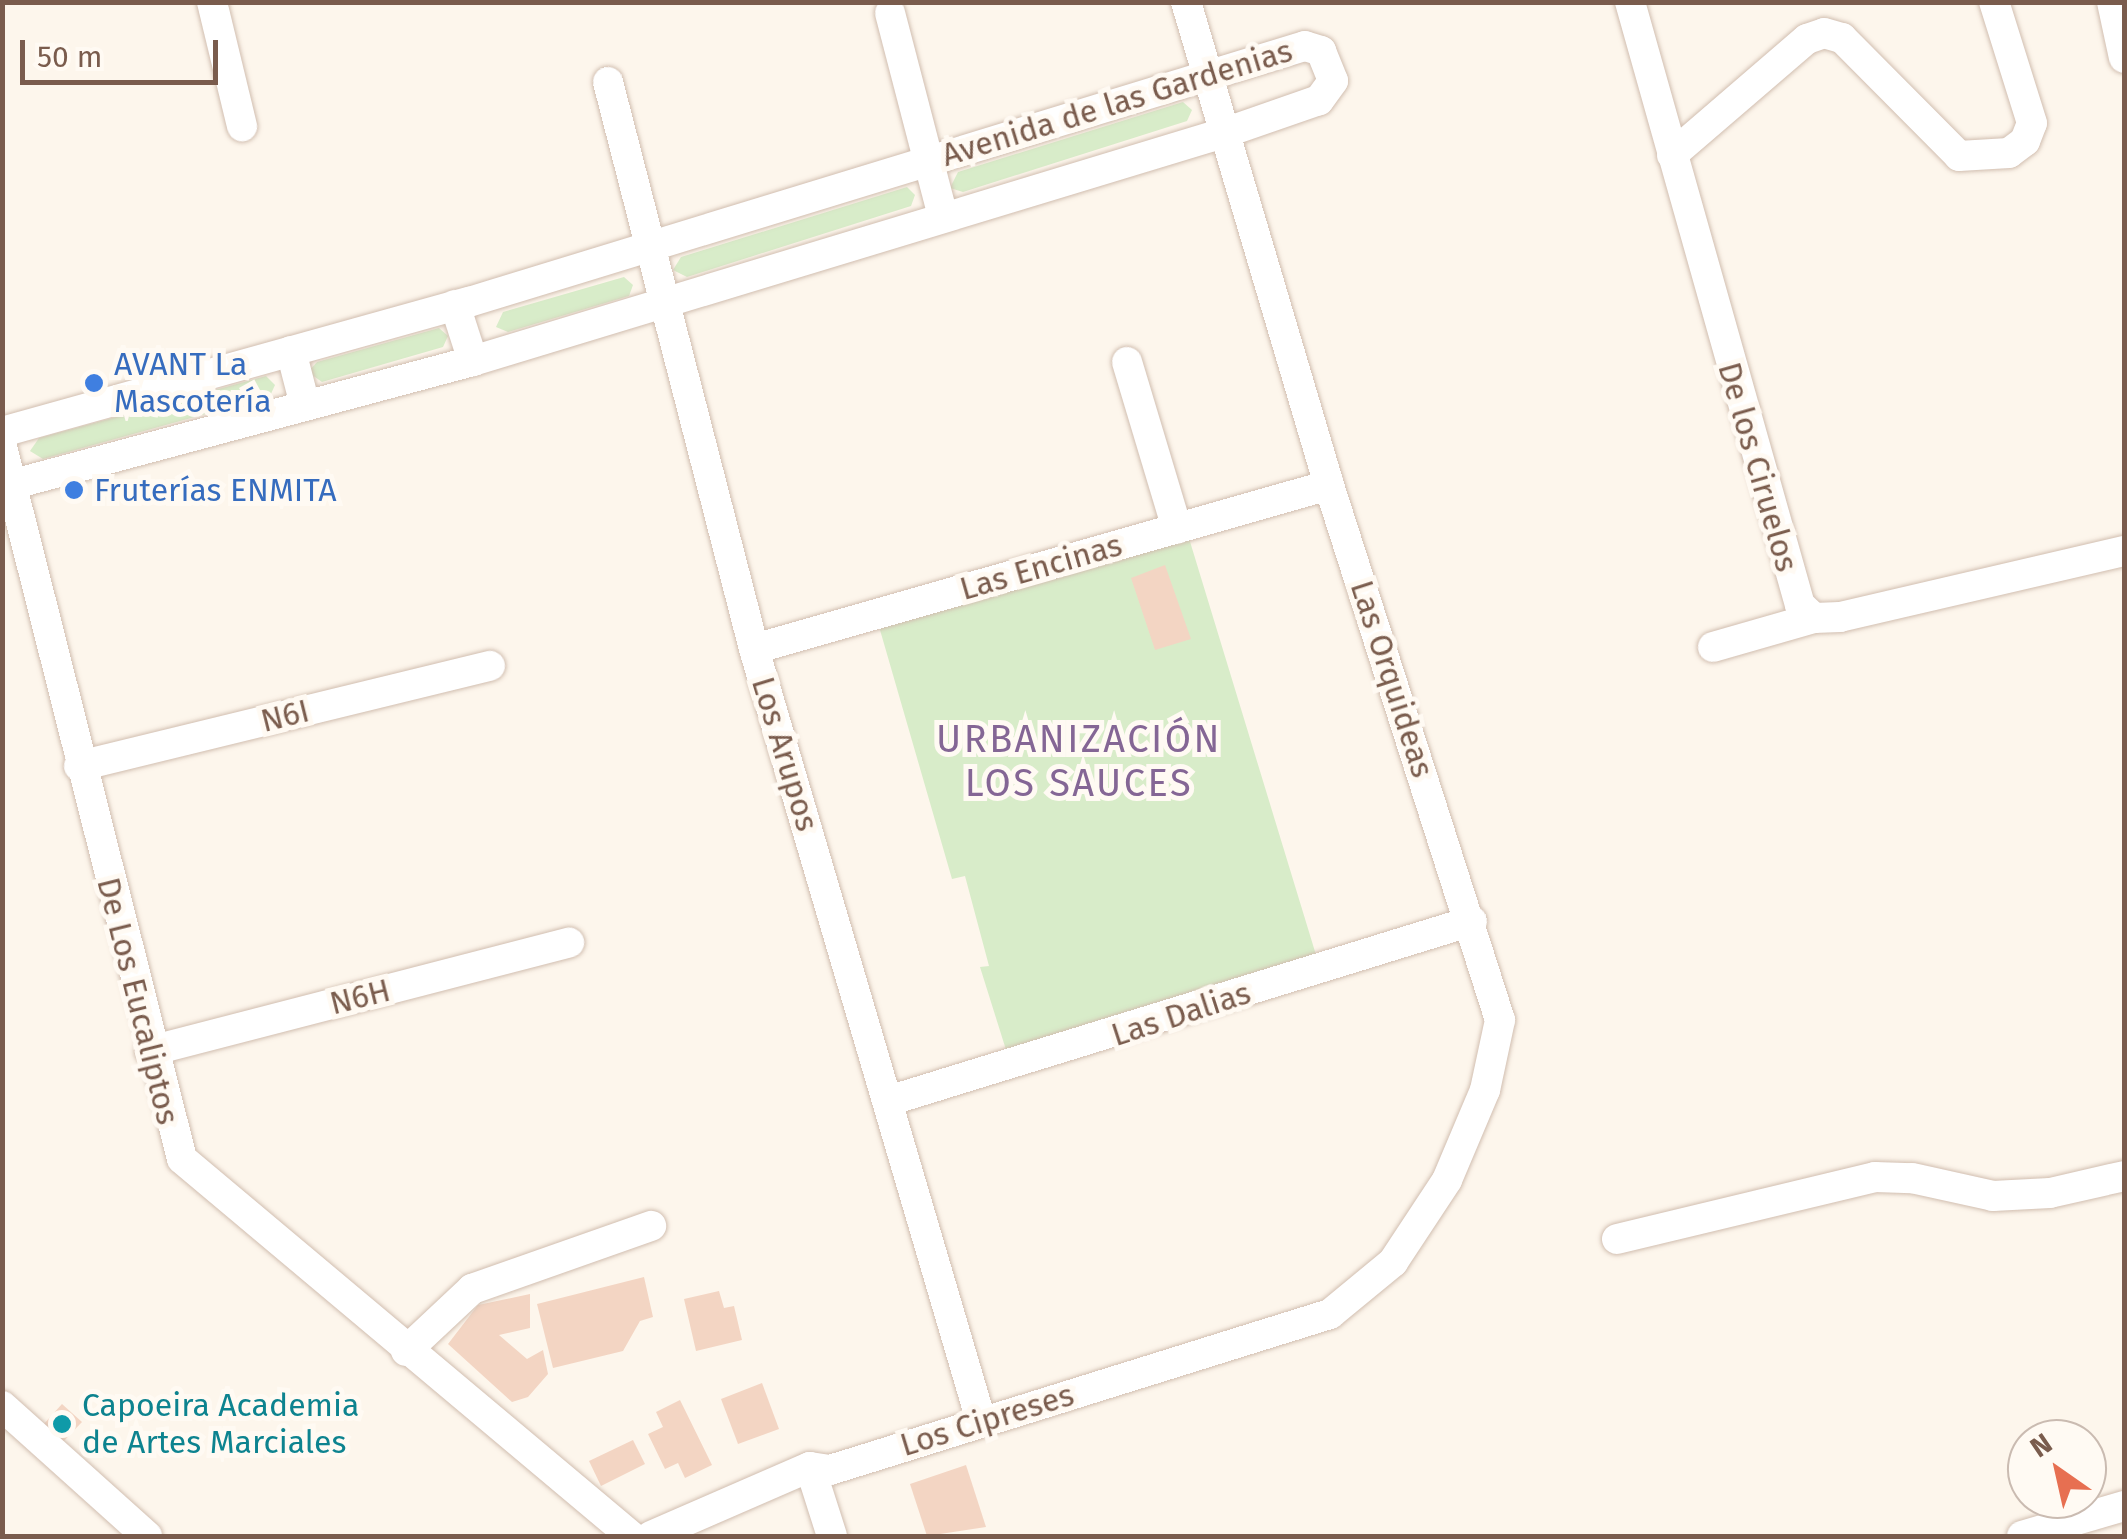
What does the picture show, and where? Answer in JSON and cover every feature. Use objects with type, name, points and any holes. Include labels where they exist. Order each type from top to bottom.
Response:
[{"type":"street","points":[[212,2],[242,126]]},
{"type":"street","name":"Las Orquideas","points":[[1186,2],[1328,485],[1472,921],[1500,1020],[1486,1090],[1447,1180],[1393,1262],[1330,1314]]},
{"type":"street","name":"De los Ciruelos","points":[[1630,2],[1790,584],[1814,618]]},
{"type":"street","points":[[1672,155],[1808,39],[1824,33],[1842,38],[1959,156],[2009,153],[2025,141],[2032,123],[1994,2]]},
{"type":"street","points":[[2112,2],[2124,58]]},
{"type":"street","points":[[890,13],[924,160],[943,216]]},
{"type":"street","name":"Avenida de las Gardenias","points":[[2,432],[455,305],[1305,46],[1321,51],[1332,81],[1320,100],[1227,132],[660,300],[474,361],[7,486]]},
{"type":"street","name":"Los Arupos","points":[[608,82],[660,300],[754,649],[981,1420]]},
{"type":"street","points":[[455,305],[474,361]]},
{"type":"street","points":[[291,351],[305,405]]},
{"type":"street","points":[[1126,362],[1176,528]]},
{"type":"street","name":"De Los Eucaliptos","points":[[2,447],[7,486],[150,1051],[182,1159],[406,1351],[631,1536]]},
{"type":"street","name":"Las Encinas","points":[[754,649],[1328,485]]},
{"type":"street","points":[[1713,647],[1814,618],[2124,552]]},
{"type":"street","name":"N6I","points":[[79,766],[490,666]]},
{"type":"street","name":"Las Dalias","points":[[888,1101],[1472,921]]},
{"type":"street","name":"N6H","points":[[150,1051],[569,943]]},
{"type":"street","points":[[1618,1238],[1875,1177],[1912,1178],[1992,1196],[2050,1193],[2124,1176]]},
{"type":"street","points":[[406,1351],[472,1289],[652,1226]]},
{"type":"street","name":"Los Cipreses","points":[[651,1536],[810,1467],[830,1470],[1330,1314]]},
{"type":"street","points":[[2,1406],[146,1536]]},
{"type":"street","points":[[810,1467],[832,1536]]},
{"type":"street","points":[[2022,1536],[2124,1506]]},
{"type":"green space","points":[[1183,102],[1192,110],[1187,121],[963,192],[950,188],[958,172]]},
{"type":"green space","points":[[907,187],[915,195],[911,206],[687,277],[673,270],[681,257]]},
{"type":"green space","points":[[624,277],[633,285],[629,296],[508,332],[496,327],[503,312]]},
{"type":"green space","points":[[439,328],[448,336],[443,347],[322,382],[308,372],[317,362]]},
{"type":"green space","points":[[266,376],[275,385],[270,396],[43,459],[30,451],[39,438]]},
{"type":"green space","points":[[1188,535],[1320,968],[1007,1053],[980,967],[989,966],[965,876],[952,879],[878,623]]},
{"type":"building","points":[[1165,565],[1191,639],[1155,650],[1131,578]]},
{"type":"building","points":[[644,1277],[653,1317],[640,1321],[623,1351],[553,1368],[537,1304]]},
{"type":"building","points":[[719,1291],[724,1308],[734,1306],[742,1340],[696,1351],[684,1299]]},
{"type":"building","points":[[530,1294],[530,1328],[499,1335],[527,1359],[543,1350],[548,1374],[528,1397],[512,1402],[448,1344],[478,1305]]},
{"type":"building","points":[[762,1383],[779,1429],[738,1444],[721,1399]]},
{"type":"building","points":[[680,1400],[712,1465],[685,1478],[678,1463],[665,1469],[648,1434],[663,1427],[656,1412]]},
{"type":"building","name":"Capoeira Academia de Artes Marciales","points":[[62,1404],[82,1422],[61,1444],[42,1426]]},
{"type":"building","points":[[633,1440],[645,1464],[601,1486],[589,1461]]},
{"type":"building","points":[[966,1465],[986,1527],[927,1536],[910,1484]]},
{"type":"place","name":"AVANT La Mascotería","points":[[94,383]]},
{"type":"place","name":"Fruterías ENMITA","points":[[74,490]]},
{"type":"place","name":"Capoeira Academia de Artes Marciales","points":[[62,1424]]},
{"type":"district","name":"URBANIZACIÓN LOS SAUCES","points":[[1079,762]]}]
